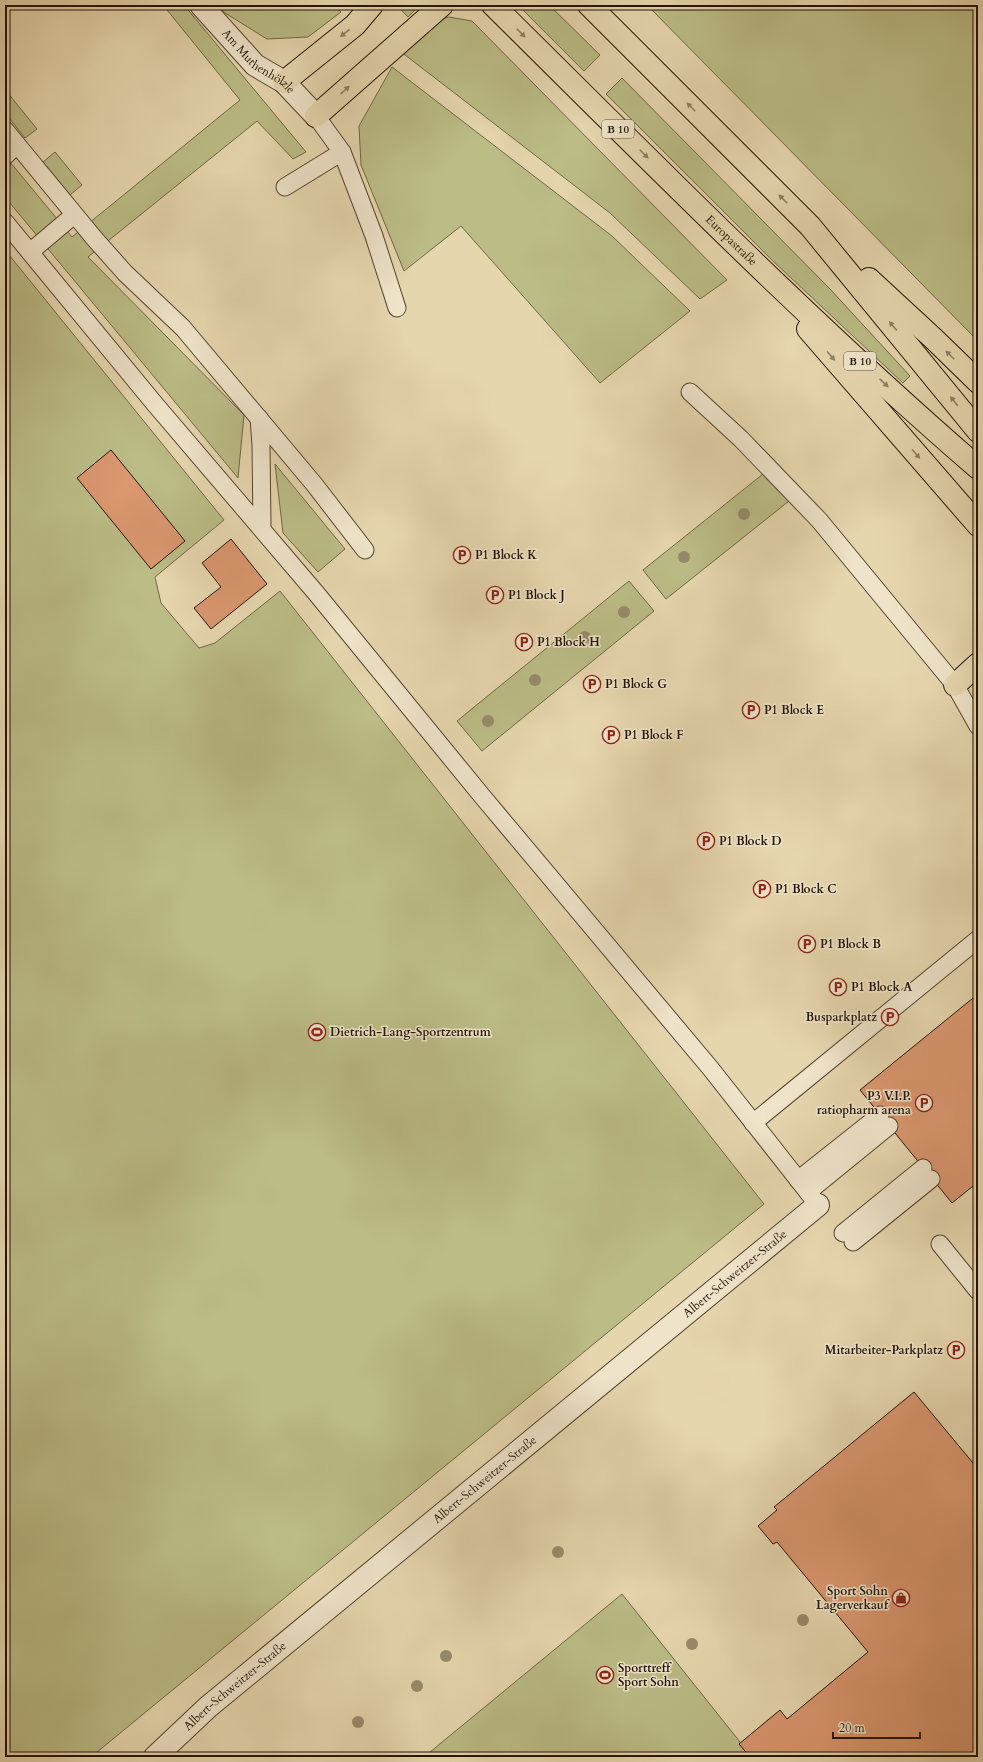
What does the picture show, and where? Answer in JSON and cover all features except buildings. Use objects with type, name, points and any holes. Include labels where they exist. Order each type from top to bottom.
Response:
[{"type":"main road","points":[[284,82],[355,26],[372,5]]},
{"type":"main road","points":[[316,116],[442,5]]},
{"type":"main road","name":"Europastraße","points":[[493,5],[743,252],[978,468]]},
{"type":"main road","points":[[589,5],[810,226],[935,340],[978,382]]},
{"type":"main road","points":[[810,226],[978,431]]},
{"type":"main road","points":[[743,252],[978,525]]},
{"type":"main road","points":[[955,685],[978,664]]},
{"type":"street","name":"Am Muthenhölzle","points":[[201,5],[255,65],[284,82],[316,116]]},
{"type":"street","name":"Albert-Schweitzer-Straße","points":[[155,1757],[214,1702],[808,1192]]},
{"type":"lane","points":[[316,116],[342,152],[374,236],[396,308]]},
{"type":"lane","points":[[5,130],[11,150],[74,215],[125,272],[183,328],[259,418],[365,550]]},
{"type":"lane","points":[[285,186],[342,152]]},
{"type":"lane","points":[[30,252],[74,215]]},
{"type":"lane","points":[[5,222],[154,403],[262,528],[482,796],[711,1069],[808,1192]]},
{"type":"lane","points":[[690,392],[741,439],[819,520],[955,685],[978,726]]},
{"type":"lane","points":[[259,418],[261,445],[262,528]]},
{"type":"lane","points":[[753,1123],[978,939]]},
{"type":"lane","points":[[885,1121],[839,1167],[808,1192],[885,1121]]},
{"type":"lane","points":[[927,1173],[848,1238],[874,1207],[927,1173]]},
{"type":"lane","points":[[940,1244],[978,1291]]},
{"type":"green space","points":[[163,5],[184,5],[306,152],[293,159],[257,121],[88,257],[244,415],[238,478],[5,197],[5,156],[72,237],[240,100]]},
{"type":"green space","points":[[218,5],[334,5],[341,12],[308,37],[267,39],[225,13]]},
{"type":"green space","points":[[396,5],[420,5],[408,17]]},
{"type":"green space","points":[[518,5],[549,5],[600,55],[584,71]]},
{"type":"green space","points":[[647,5],[978,5],[978,341]]},
{"type":"green space","points":[[449,17],[472,21],[727,280],[700,299],[610,213],[400,51],[429,23]]},
{"type":"green space","points":[[392,67],[612,236],[690,311],[600,383],[461,226],[404,271],[361,165],[359,126]]},
{"type":"green space","points":[[622,78],[830,289],[910,376],[903,383],[773,261],[606,94]]},
{"type":"green space","points":[[7,92],[37,129],[25,138],[5,113],[5,93]]},
{"type":"green space","points":[[55,152],[82,185],[70,195],[43,162]]},
{"type":"green space","name":"Dietrich-Lang-Sportzentrum","points":[[5,250],[224,520],[155,577],[161,603],[199,648],[215,643],[280,591],[764,1204],[91,1757],[5,1757]]},
{"type":"green space","points":[[275,464],[345,549],[318,572],[283,533]]},
{"type":"green space","points":[[763,474],[789,501],[666,599],[643,570]]},
{"type":"green space","points":[[629,581],[654,611],[482,751],[457,721]]},
{"type":"green space","name":"Sporttreff Sport Sohn","points":[[622,1594],[752,1757],[424,1757]]},
{"type":"place","name":"P1 Block K","points":[[462,555]]},
{"type":"place","name":"P1 Block J","points":[[495,595]]},
{"type":"place","name":"P1 Block H","points":[[524,642]]},
{"type":"place","name":"P1 Block G","points":[[592,684]]},
{"type":"place","name":"P1 Block E","points":[[751,710]]},
{"type":"place","name":"P1 Block F","points":[[611,735]]},
{"type":"place","name":"P1 Block D","points":[[706,841]]},
{"type":"place","name":"P1 Block C","points":[[762,889]]},
{"type":"place","name":"P1 Block B","points":[[807,944]]},
{"type":"place","name":"P1 Block A","points":[[838,987]]},
{"type":"place","name":"Busparkplatz","points":[[890,1017]]},
{"type":"place","name":"Dietrich-Lang-Sportzentrum","points":[[317,1032]]},
{"type":"place","name":"P3 V.I.P. ratiopharm arena","points":[[924,1103]]},
{"type":"place","name":"Mitarbeiter-Parkplatz","points":[[956,1350]]},
{"type":"place","name":"Sport Sohn Lagerverkauf","points":[[901,1598]]},
{"type":"place","name":"Sporttreff Sport Sohn","points":[[605,1675]]}]
